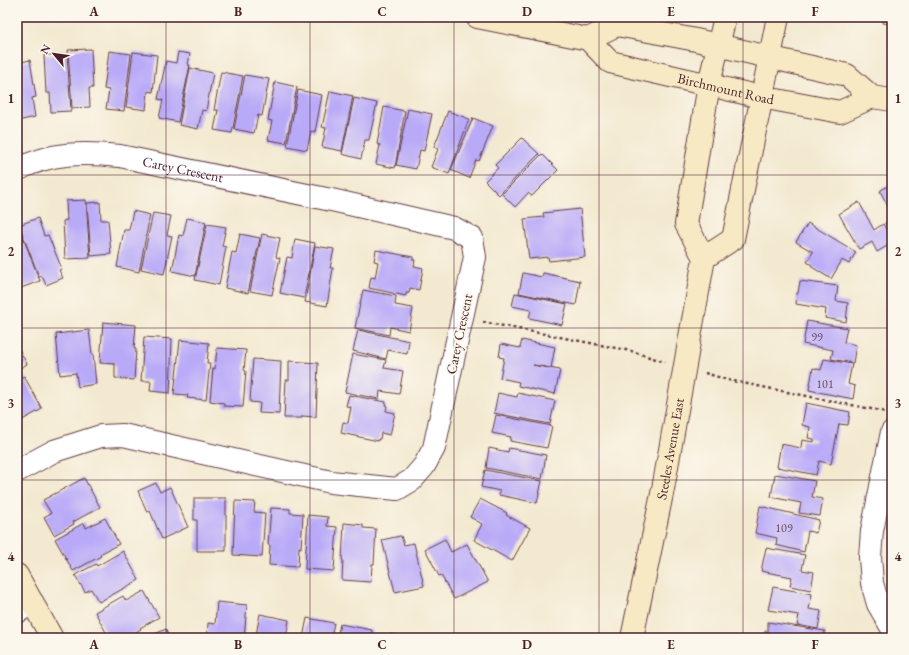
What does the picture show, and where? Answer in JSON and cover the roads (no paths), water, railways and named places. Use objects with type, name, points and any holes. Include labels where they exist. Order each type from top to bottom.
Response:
[{"type":"main road","points":[[476,17],[588,39]]},
{"type":"main road","points":[[725,17],[709,84],[686,224],[704,258],[733,239],[778,17]]},
{"type":"main road","name":"Birchmount Road","points":[[617,25],[696,40],[848,75],[882,99],[840,112],[761,97],[610,62],[588,39],[617,25]]},
{"type":"main road","name":"Steeles Avenue East","points":[[632,638],[663,489],[704,258]]},
{"type":"main road","points":[[17,575],[25,608],[52,638]]},
{"type":"street","name":"Carey Crescent","points":[[17,170],[50,158],[73,153],[120,156],[336,201],[454,228],[472,238],[475,257],[434,448],[424,466],[412,480],[397,489],[331,482],[123,435],[101,436],[54,451],[17,472]]},
{"type":"street","points":[[892,432],[872,531],[870,557],[872,583],[878,604],[892,628]]}]
